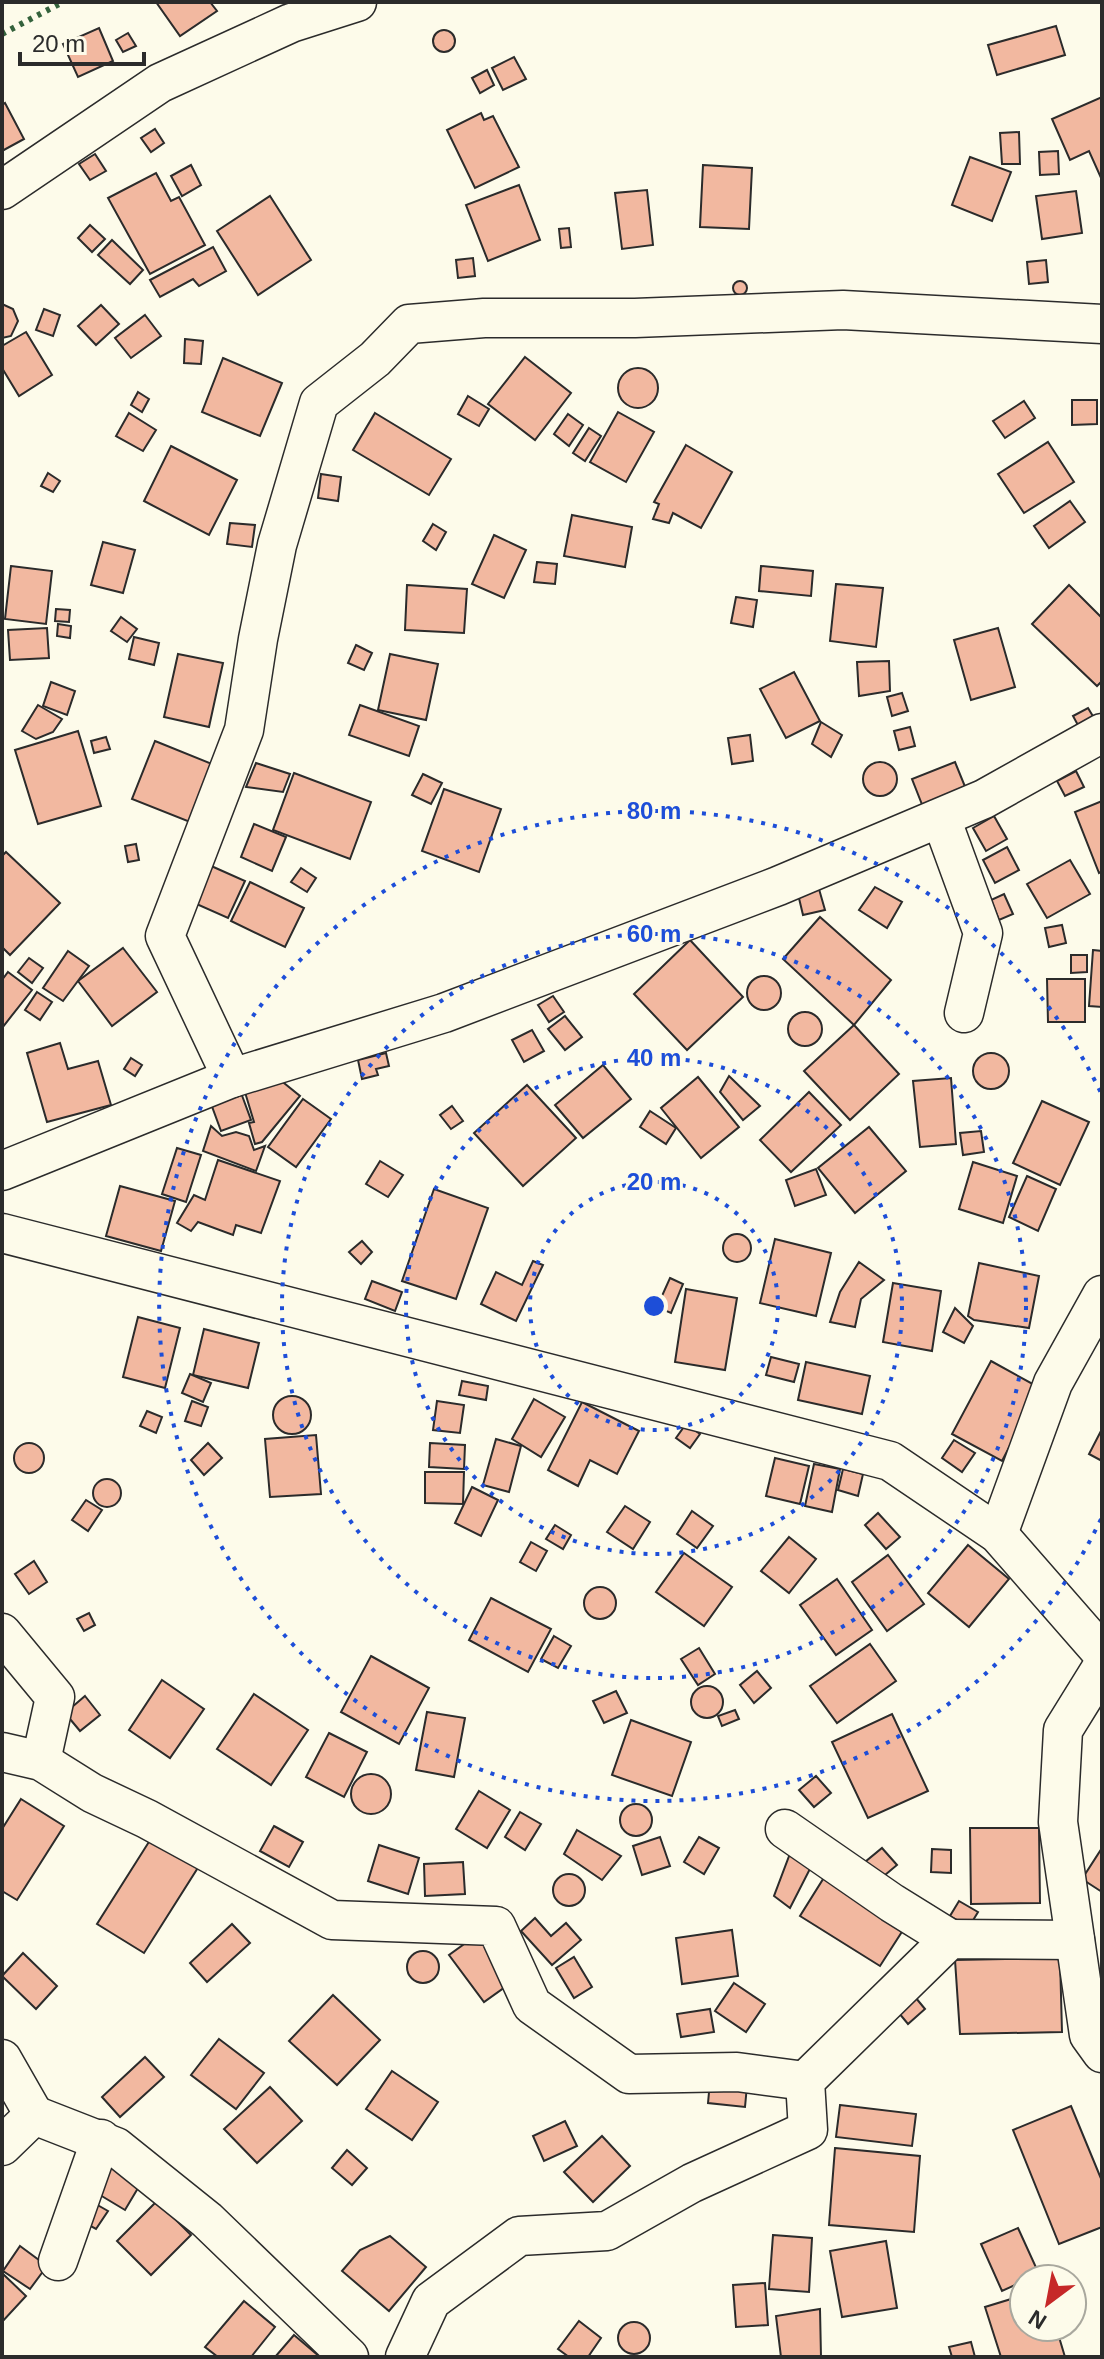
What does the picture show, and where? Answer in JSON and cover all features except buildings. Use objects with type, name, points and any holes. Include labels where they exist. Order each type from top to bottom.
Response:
[{"type":"street","points":[[2,190],[160,83],[291,23],[357,2]]},
{"type":"street","points":[[232,1078],[165,936],[244,730],[277,545],[319,403],[375,359],[409,324],[484,318],[635,318],[843,310],[1102,324]]},
{"type":"street","points":[[2,1171],[232,1078],[444,1013],[778,886],[984,799],[1102,733]]},
{"type":"street","points":[[941,818],[983,933],[964,1013]]},
{"type":"street","points":[[2,1233],[890,1461],[998,1534],[1102,1653]]},
{"type":"street","points":[[998,1534],[1053,1383],[1102,1295]]},
{"type":"street","points":[[2,1633],[55,1697],[41,1761]]},
{"type":"street","points":[[1102,1667],[1063,1730],[1058,1822],[1089,2035],[1102,2053]]},
{"type":"street","points":[[2,1752],[41,1761],[92,1793],[147,1819],[332,1920],[496,1926],[532,2005],[629,2074],[737,2072],[805,2081]]},
{"type":"street","points":[[785,1829],[950,1939],[1075,1940]]},
{"type":"street","points":[[405,2357],[431,2301],[519,2236],[607,2231],[692,2183],[808,2130],[805,2081],[950,1939]]},
{"type":"street","points":[[2,2059],[34,2115],[116,2147],[207,2220],[349,2357]]},
{"type":"street","points":[[2,2146],[34,2115]]},
{"type":"street","points":[[58,2261],[101,2139]]},
{"type":"hedge","points":[[2,34],[63,2]]}]
